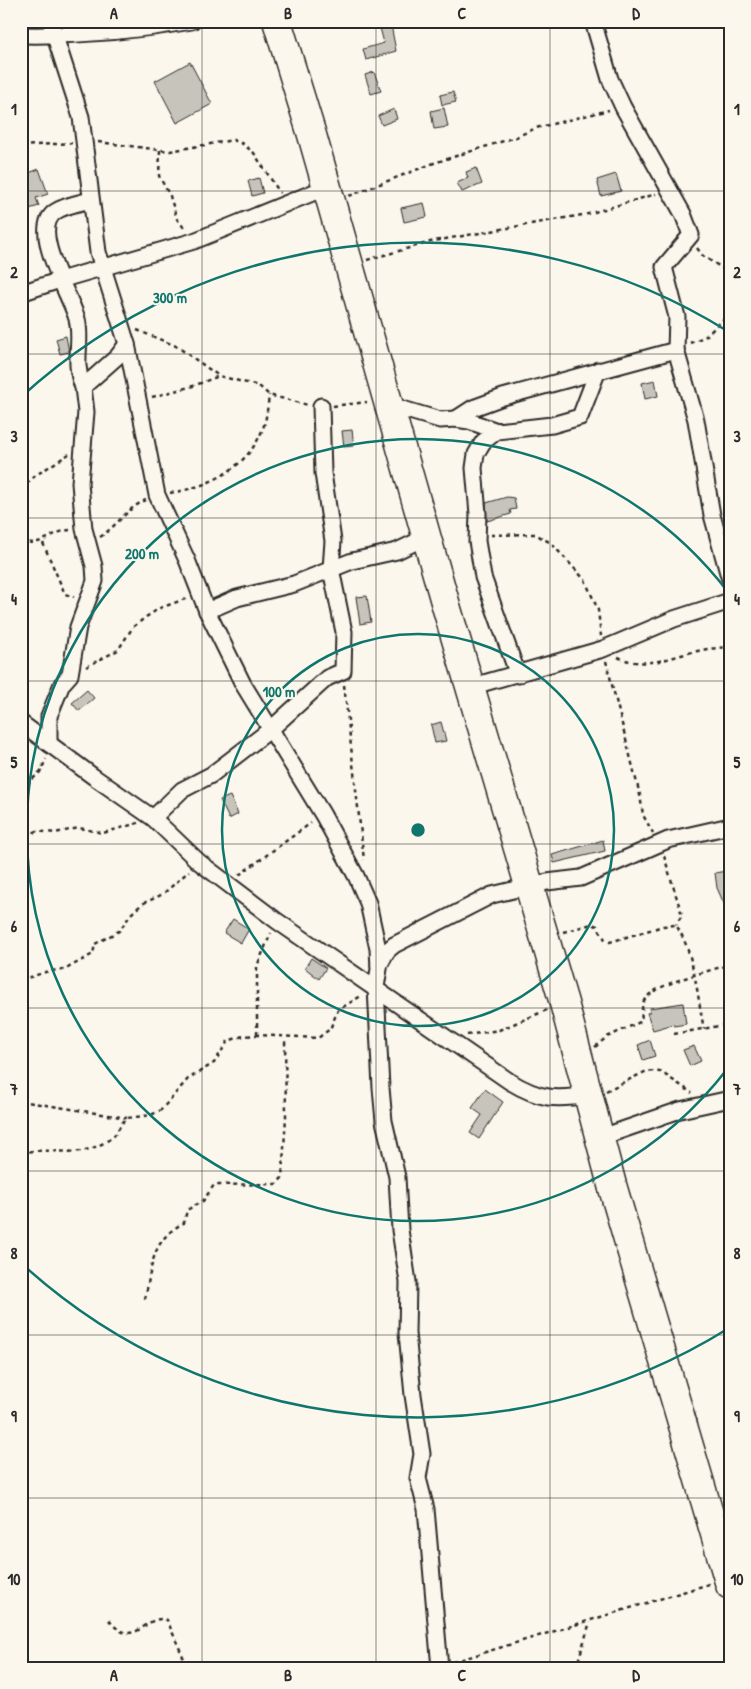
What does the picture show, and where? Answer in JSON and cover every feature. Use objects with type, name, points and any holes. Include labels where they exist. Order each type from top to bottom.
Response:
[{"type":"highway","points":[[277,21],[329,194],[426,538],[528,887],[582,1063],[599,1138],[729,1582]]},
{"type":"street","points":[[50,21],[81,117],[98,252],[127,344],[157,495],[202,594],[207,611],[243,684],[323,815],[356,876],[368,904],[378,949],[379,966],[376,988],[381,1088],[384,1121],[397,1177],[400,1230],[408,1282],[407,1333],[414,1404],[422,1454],[418,1478],[426,1509],[440,1667]]},
{"type":"street","points":[[21,35],[56,36],[149,29],[192,21]]},
{"type":"street","points":[[593,21],[610,79],[691,234],[664,267],[677,317],[676,350],[696,420],[712,515],[730,580]]},
{"type":"street","points":[[21,293],[194,241],[286,203],[329,194]]},
{"type":"street","points":[[48,744],[49,716],[62,684],[70,675],[78,628],[95,582],[84,529],[80,484],[86,412],[83,387],[76,366],[79,338],[77,320],[60,280],[48,240],[47,223],[56,211],[92,200]]},
{"type":"street","points":[[83,387],[118,356],[127,344]]},
{"type":"street","points":[[456,419],[473,408],[503,397],[676,350]]},
{"type":"street","points":[[389,405],[440,420],[456,419],[497,431],[552,425],[580,416],[598,370]]},
{"type":"street","points":[[153,818],[182,790],[211,775],[271,729],[327,678],[343,671],[344,632],[331,569],[333,541],[324,473],[321,406]]},
{"type":"street","points":[[497,431],[482,442],[476,454],[474,468],[479,562],[518,675]]},
{"type":"street","points":[[207,611],[237,598],[294,584],[352,561],[397,551],[426,538]]},
{"type":"street","points":[[470,687],[518,675],[603,649],[674,619],[730,601]]},
{"type":"street","points":[[21,723],[153,818],[199,862],[276,920],[530,1093],[560,1100],[590,1095]]},
{"type":"street","points":[[379,966],[387,951],[394,945],[492,895],[581,878],[658,844],[686,835],[730,826]]},
{"type":"street","points":[[599,1138],[680,1110],[706,1106],[730,1099]]},
{"type":"path","points":[[329,194],[425,168],[434,163],[516,137],[536,128],[623,107]]},
{"type":"path","points":[[21,146],[83,141],[123,147],[182,150],[228,140],[237,141],[254,153],[286,203]]},
{"type":"path","points":[[160,150],[158,170],[161,182],[170,196],[177,219],[194,241]]},
{"type":"path","points":[[348,266],[428,242],[580,215],[644,196],[670,191]]},
{"type":"path","points":[[691,234],[703,256],[730,273]]},
{"type":"path","points":[[676,350],[706,336],[730,313]]},
{"type":"path","points":[[122,326],[162,338],[219,376],[259,386],[269,395],[302,404],[321,406],[363,402],[389,405]]},
{"type":"path","points":[[138,399],[193,386],[219,376]]},
{"type":"path","points":[[88,545],[112,529],[135,505],[157,495],[189,490],[212,482],[240,462],[255,443],[264,423],[269,395]]},
{"type":"path","points":[[21,489],[36,475],[83,445]]},
{"type":"path","points":[[21,541],[29,544],[43,543],[55,532],[84,529]]},
{"type":"path","points":[[477,533],[496,535],[535,534],[551,543],[585,580],[598,610],[603,649],[640,795],[642,812],[670,874],[682,915],[676,925]]},
{"type":"path","points":[[43,543],[65,594],[79,598],[86,608]]},
{"type":"path","points":[[70,675],[109,657],[118,650],[133,627],[160,608],[202,594]]},
{"type":"path","points":[[603,649],[634,663],[663,661],[702,650],[730,647]]},
{"type":"path","points":[[343,671],[365,862]]},
{"type":"path","points":[[21,790],[41,771],[46,762],[48,744]]},
{"type":"path","points":[[227,884],[323,815]]},
{"type":"path","points":[[21,842],[28,835],[37,831],[55,833],[79,828],[103,832],[153,818]]},
{"type":"path","points":[[21,980],[49,971],[64,970],[93,954],[95,944],[119,930],[132,913],[142,904],[163,894],[199,862]]},
{"type":"path","points":[[256,1036],[256,966],[276,920]]},
{"type":"path","points":[[544,938],[592,924],[597,926],[606,941],[610,942],[662,926],[676,925]]},
{"type":"path","points":[[676,925],[686,946],[704,1029]]},
{"type":"path","points":[[582,1063],[597,1044],[607,1037],[640,1022],[642,1003],[647,996],[693,974],[701,974],[730,964]]},
{"type":"path","points":[[21,1101],[127,1118],[151,1115],[162,1110],[188,1079],[214,1063],[228,1041],[243,1036],[318,1038],[330,1029],[338,1010],[376,988]]},
{"type":"path","points":[[451,1040],[499,1030],[564,1002]]},
{"type":"path","points":[[674,1034],[730,1024]]},
{"type":"path","points":[[145,1299],[157,1244],[174,1228],[184,1223],[187,1210],[203,1201],[214,1185],[276,1184],[282,1178],[286,1118],[285,1038]]},
{"type":"path","points":[[590,1095],[620,1085],[647,1070],[661,1072],[706,1106]]},
{"type":"path","points":[[21,1153],[37,1150],[70,1153],[85,1151],[110,1139],[127,1118]]},
{"type":"path","points":[[440,1667],[590,1621],[729,1582]]},
{"type":"path","points":[[109,1620],[118,1631],[128,1634],[160,1620],[167,1620],[188,1668]]},
{"type":"path","points":[[576,1668],[590,1621]]},
{"type":"building","points":[[391,25],[396,51],[366,60],[363,49],[384,43],[380,28]]},
{"type":"building","points":[[190,62],[212,104],[177,123],[155,81]]},
{"type":"building","points":[[374,72],[381,91],[371,94],[365,75]]},
{"type":"building","points":[[453,92],[456,102],[442,105],[440,95]]},
{"type":"building","points":[[444,108],[448,127],[434,129],[431,111]]},
{"type":"building","points":[[394,109],[397,119],[382,125],[378,116]]},
{"type":"building","points":[[476,168],[482,184],[462,192],[457,183],[468,178],[466,172]]},
{"type":"building","points":[[39,169],[48,194],[36,198],[39,206],[29,209],[21,189],[21,176]]},
{"type":"building","points":[[616,174],[621,191],[601,196],[597,180]]},
{"type":"building","points":[[259,178],[263,193],[252,196],[248,181]]},
{"type":"building","points":[[424,203],[427,217],[404,222],[401,208]]},
{"type":"building","points":[[66,336],[69,352],[60,354],[56,339]]},
{"type":"building","points":[[655,380],[658,396],[645,399],[642,383]]},
{"type":"building","points":[[352,430],[354,446],[344,447],[342,431]]},
{"type":"building","points":[[507,497],[514,498],[516,509],[510,510],[511,514],[487,521],[486,503]]},
{"type":"building","points":[[367,596],[371,622],[360,624],[356,597]]},
{"type":"building","points":[[87,690],[94,698],[79,711],[72,703]]},
{"type":"building","points":[[441,722],[446,741],[435,743],[431,725]]},
{"type":"building","points":[[230,796],[238,814],[229,819],[220,800]]},
{"type":"building","points":[[603,840],[605,851],[554,863],[552,855]]},
{"type":"building","points":[[726,871],[730,889],[730,917],[717,888],[715,873]]},
{"type":"building","points":[[233,919],[249,929],[241,943],[224,933]]},
{"type":"building","points":[[311,958],[326,968],[319,979],[305,968]]},
{"type":"building","points":[[683,1003],[686,1024],[674,1026],[674,1024],[653,1030],[647,1013],[650,1012],[650,1008]]},
{"type":"building","points":[[650,1040],[655,1056],[643,1060],[638,1045]]},
{"type":"building","points":[[694,1046],[701,1061],[690,1066],[683,1050]]},
{"type":"building","points":[[485,1089],[503,1102],[479,1139],[470,1133],[482,1115],[472,1108]]}]
